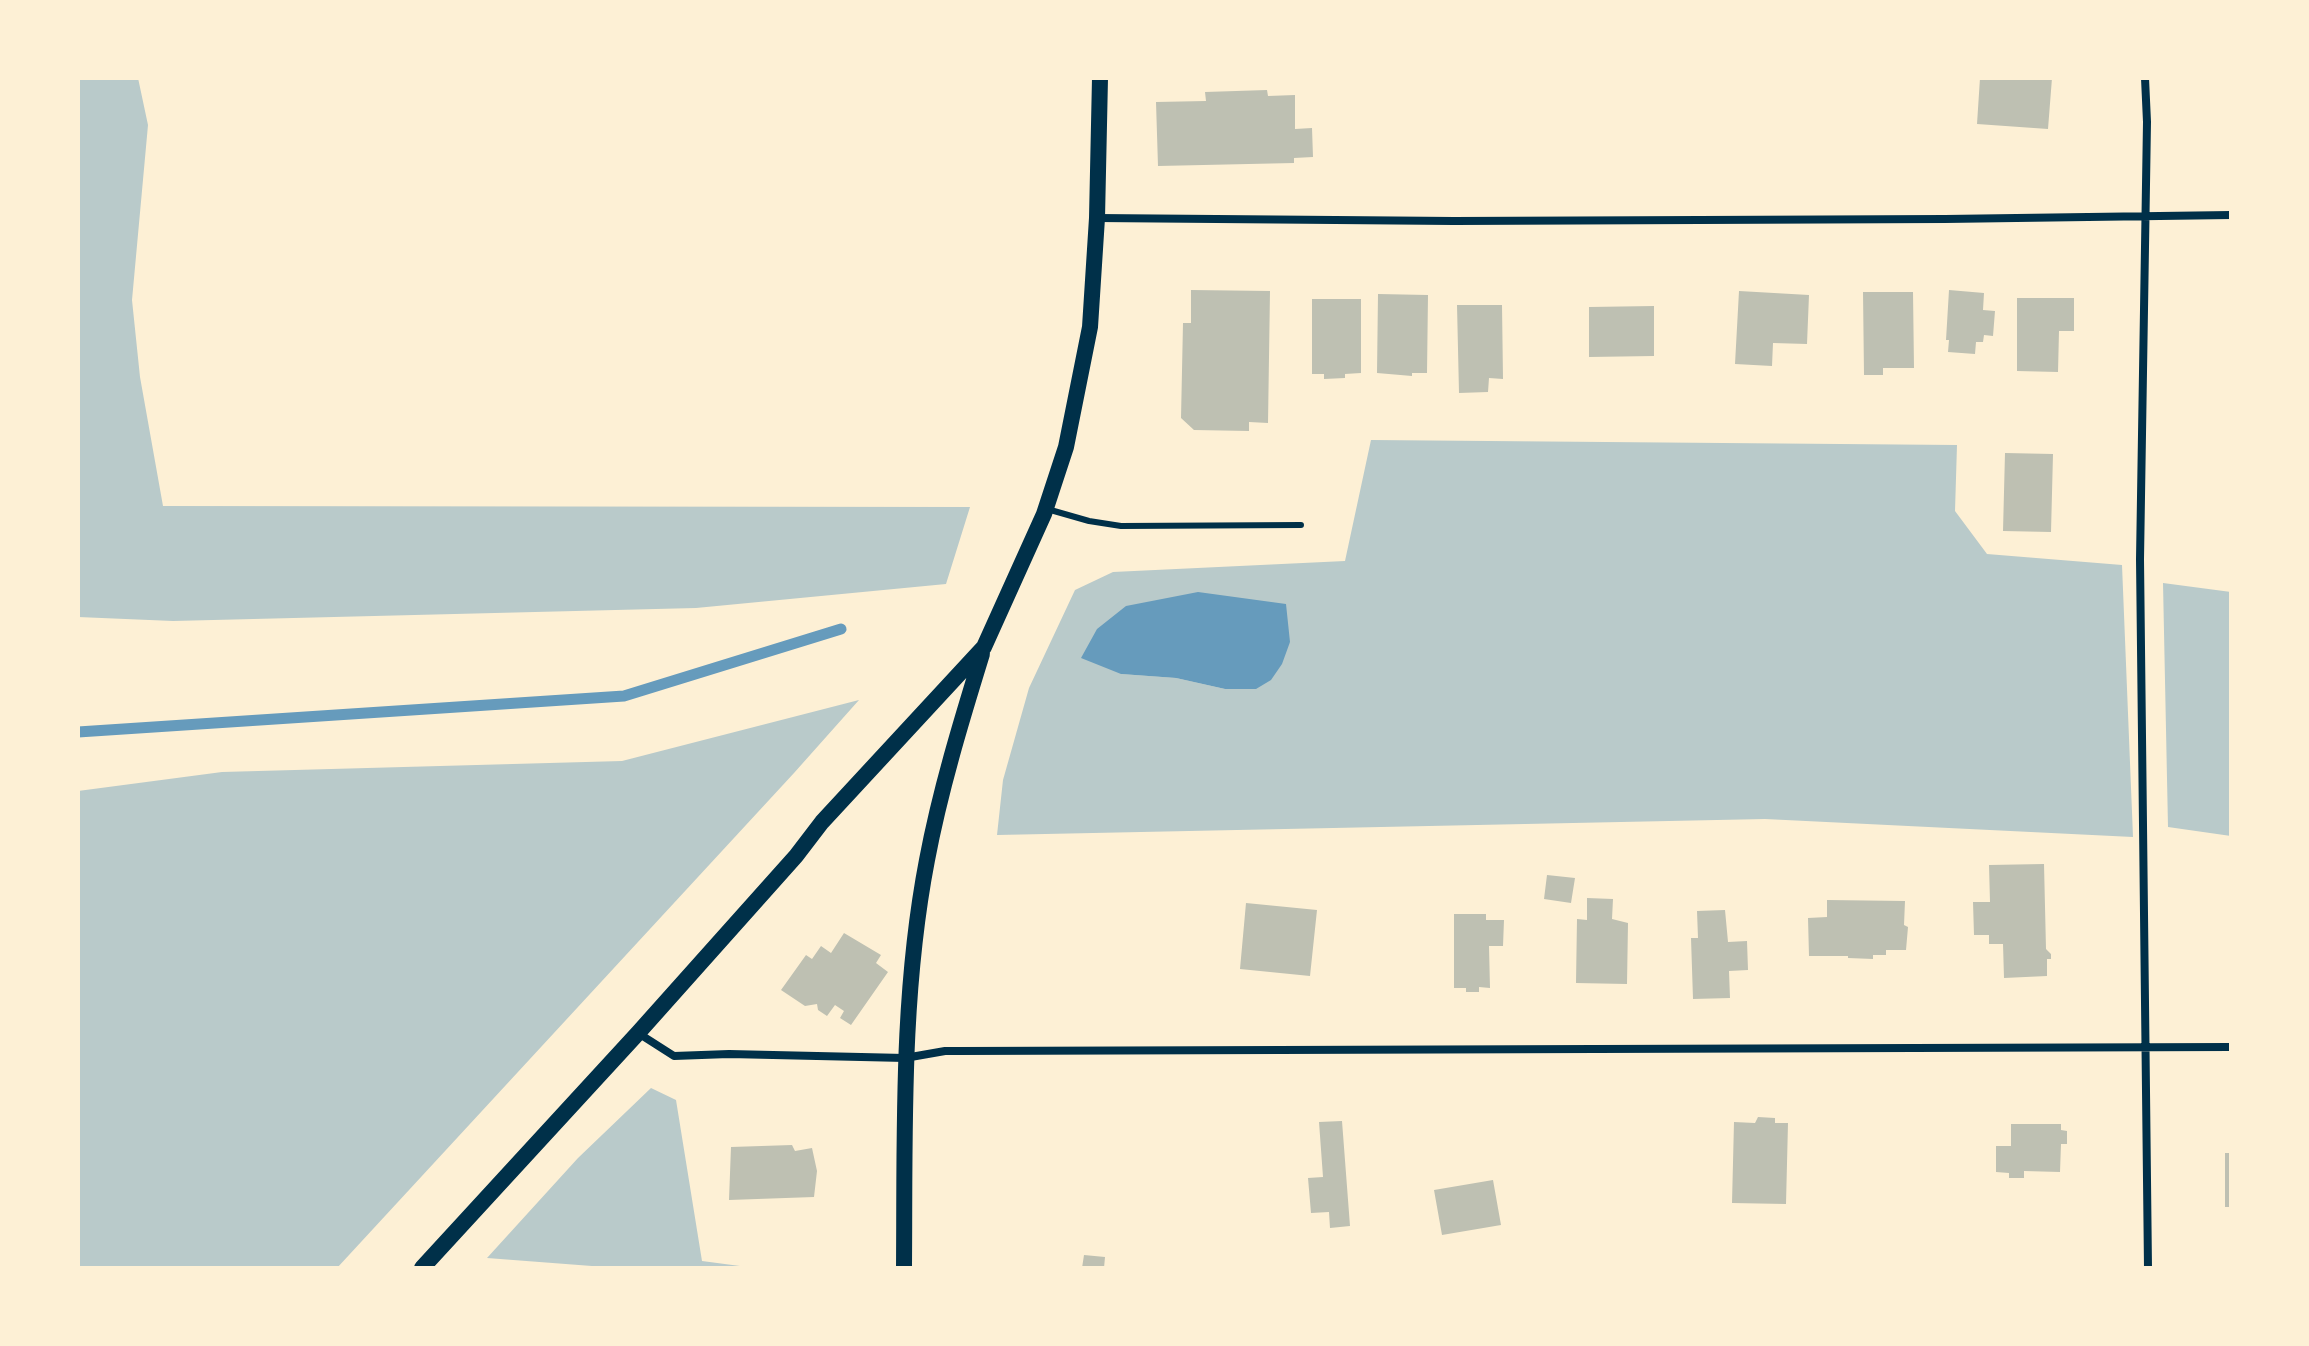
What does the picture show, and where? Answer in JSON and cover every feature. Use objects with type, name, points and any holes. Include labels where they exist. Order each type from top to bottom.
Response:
[{"type":"main road","points":[[904,1268],[905,1058],[910,991],[927,860],[953,750],[984,647],[1046,508],[1066,447],[1090,327],[1097,218],[1100,78]]},
{"type":"main road","points":[[422,1268],[638,1033],[796,856],[822,822],[984,647]]},
{"type":"street","points":[[2145,78],[2140,559],[2148,1268]]},
{"type":"street","points":[[1097,218],[1454,221],[2231,215]]},
{"type":"street","points":[[638,1033],[674,1056],[729,1054],[905,1058],[945,1051],[2231,1047]]},
{"type":"lane","points":[[1046,508],[1089,521],[1121,526],[1301,525]]},
{"type":"shaded area","points":[[78,78],[138,78],[148,125],[132,300],[140,377],[163,506],[970,507],[946,584],[696,608],[173,621],[78,617]]},
{"type":"shaded area","points":[[1371,440],[1957,445],[1955,511],[1987,554],[2122,565],[2133,837],[1765,819],[997,835],[1003,780],[1029,688],[1075,590],[1113,572],[1345,561]],"holes":[[[1290,642],[1225,689],[1176,678],[1121,674]]]},
{"type":"shaded area","points":[[2163,583],[2231,592],[2231,836],[2168,827]]},
{"type":"shaded area","points":[[859,700],[337,1268],[78,1268],[78,791],[222,772],[622,761]]},
{"type":"shaded area","points":[[651,1088],[676,1100],[702,1261],[755,1268],[618,1268],[487,1258],[578,1158]]},
{"type":"water","points":[[1198,592],[1286,604],[1290,642],[1282,664],[1271,680],[1256,689],[1225,689],[1176,678],[1121,674],[1081,658],[1097,629],[1126,606]]},
{"type":"building","points":[[1980,78],[2052,78],[2048,129],[1977,124]]},
{"type":"building","points":[[1267,90],[1268,96],[1295,95],[1295,129],[1312,128],[1313,157],[1294,158],[1294,163],[1158,166],[1156,102],[1206,101],[1205,92]]},
{"type":"building","points":[[1191,290],[1270,291],[1268,423],[1249,422],[1249,431],[1194,430],[1181,418],[1183,323],[1191,323]]},
{"type":"building","points":[[1949,290],[1984,293],[1983,310],[1995,311],[1993,336],[1984,335],[1983,342],[1976,342],[1975,354],[1948,352]]},
{"type":"building","points":[[1739,291],[1809,295],[1807,344],[1773,343],[1772,366],[1735,364]]},
{"type":"building","points":[[1863,292],[1913,292],[1914,368],[1883,368],[1883,375],[1864,375]]},
{"type":"building","points":[[1378,294],[1428,295],[1427,373],[1412,373],[1412,376],[1377,373]]},
{"type":"building","points":[[2017,298],[2074,298],[2074,331],[2059,331],[2058,372],[2017,371]]},
{"type":"building","points":[[1312,299],[1361,299],[1361,373],[1324,379],[1324,374],[1312,374]]},
{"type":"building","points":[[1457,305],[1502,305],[1503,379],[1489,378],[1488,392],[1459,393]]},
{"type":"building","points":[[1654,306],[1654,356],[1589,357],[1589,307]]},
{"type":"building","points":[[2005,453],[2053,454],[2051,532],[2003,531]]},
{"type":"building","points":[[2044,864],[2046,949],[2051,954],[2051,959],[2047,959],[2047,976],[2004,978],[2003,944],[1989,944],[1989,935],[1974,935],[1973,902],[1990,902],[1989,865]]},
{"type":"building","points":[[1547,875],[1575,878],[1571,903],[1544,899]]},
{"type":"building","points":[[1587,898],[1613,899],[1612,919],[1628,923],[1627,984],[1576,983],[1577,919],[1587,920]]},
{"type":"building","points":[[1827,900],[1905,901],[1904,925],[1908,927],[1906,950],[1886,950],[1886,955],[1873,955],[1873,959],[1809,956],[1808,918],[1827,917]]},
{"type":"building","points":[[1246,903],[1317,910],[1310,976],[1240,969]]},
{"type":"building","points":[[1725,910],[1728,942],[1747,941],[1748,970],[1729,971],[1730,998],[1693,999],[1691,938],[1698,938],[1697,911]]},
{"type":"building","points":[[1454,914],[1486,914],[1486,920],[1504,920],[1503,946],[1489,946],[1490,988],[1479,987],[1479,992],[1466,992],[1466,988],[1454,988]]},
{"type":"building","points":[[844,933],[881,955],[876,963],[888,972],[851,1025],[840,1018],[844,1011],[835,1005],[827,1016],[818,1010],[817,1004],[805,1006],[781,990],[806,955],[812,959],[821,946],[831,953]]},
{"type":"building","points":[[1758,1117],[1775,1118],[1775,1123],[1788,1123],[1786,1204],[1732,1203],[1734,1122],[1755,1123]]},
{"type":"building","points":[[1342,1121],[1350,1226],[1330,1228],[1329,1212],[1311,1213],[1308,1178],[1323,1177],[1319,1122]]},
{"type":"building","points":[[2011,1124],[2061,1124],[2061,1130],[2067,1131],[2067,1144],[2061,1144],[2060,1172],[2024,1171],[2024,1178],[2009,1178],[2009,1173],[1996,1172],[1996,1146],[2011,1146]]},
{"type":"building","points":[[792,1145],[795,1151],[812,1148],[817,1171],[814,1197],[729,1200],[731,1147]]},
{"type":"building","points":[[2225,1153],[2231,1153],[2231,1207],[2225,1207]]},
{"type":"building","points":[[1493,1180],[1501,1225],[1442,1235],[1434,1190]]},
{"type":"building","points":[[1084,1255],[1105,1257],[1104,1268],[1082,1268]]},
{"type":"waterway","points":[[78,732],[624,696],[841,629]]}]
